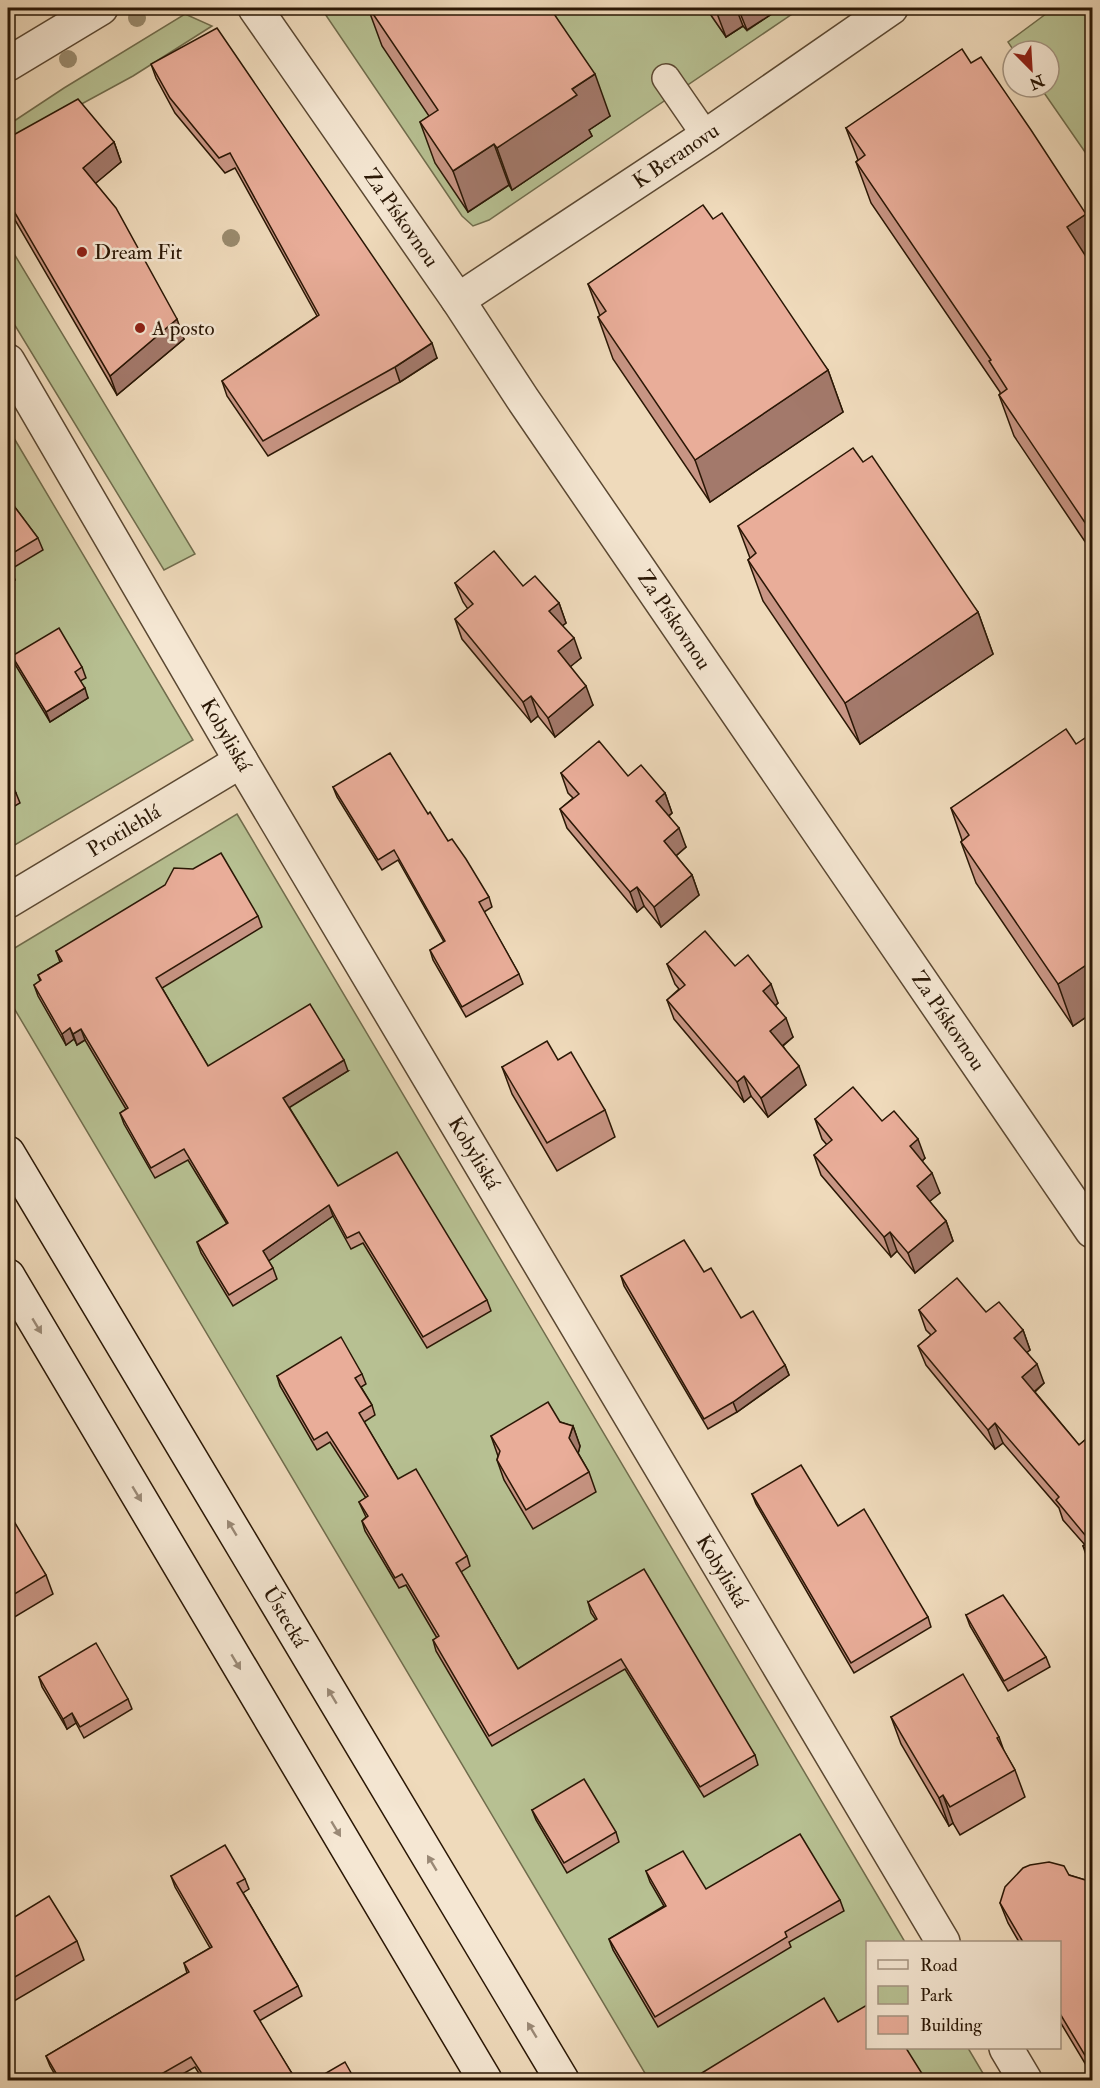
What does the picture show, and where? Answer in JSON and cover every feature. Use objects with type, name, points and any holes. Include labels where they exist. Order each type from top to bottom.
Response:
[{"type":"street","points":[[8,64],[102,8]]},
{"type":"street","name":"Za Pískovnou","points":[[255,8],[458,300],[522,398],[1092,1231]]},
{"type":"street","name":"K Beranovu","points":[[458,300],[706,136],[891,8]]},
{"type":"street","name":"Kobyliská","points":[[8,361],[241,761],[942,1941]]},
{"type":"street","name":"Protilehlá","points":[[8,901],[241,761]]},
{"type":"street","name":"Ústecká","points":[[8,1152],[562,2080]]},
{"type":"street","points":[[8,1276],[485,2080]]},
{"type":"street","points":[[1007,2049],[1025,2080]]},
{"type":"lane","points":[[666,78],[706,136]]},
{"type":"green space","points":[[321,8],[439,8],[512,190],[531,177],[528,172],[573,149],[591,136],[536,8],[706,8],[726,37],[743,26],[747,31],[765,18],[769,8],[801,8],[489,220],[473,226],[462,216]]},
{"type":"green space","points":[[1054,8],[1092,8],[1092,162],[1048,99],[1061,99],[1061,39],[1012,39]]},
{"type":"green space","points":[[185,14],[212,26],[133,76],[8,144],[8,125]]},
{"type":"green space","points":[[8,243],[195,554],[164,570],[8,314]]},
{"type":"green space","points":[[8,428],[193,740],[8,849]]},
{"type":"green space","points":[[237,814],[904,1941],[866,1941],[866,2049],[969,2049],[987,2080],[649,2080],[8,998],[8,952]]},
{"type":"building","points":[[369,8],[550,8],[595,74],[572,89],[577,95],[497,148],[494,144],[453,171],[420,122],[438,110]]},
{"type":"building","points":[[217,28],[432,343],[395,367],[263,441],[222,381],[319,315],[230,153],[219,158],[170,98],[151,64]]},
{"type":"building","points":[[962,49],[971,63],[981,57],[1001,86],[1001,99],[1010,99],[1086,214],[1067,227],[1092,266],[1092,533],[999,395],[1007,389],[989,361],[991,360],[856,162],[865,155],[846,128]]},
{"type":"building","points":[[78,99],[114,142],[83,168],[116,208],[177,319],[110,376],[8,201],[8,138]]},
{"type":"building","points":[[703,205],[713,219],[722,213],[828,370],[695,460],[598,317],[606,311],[588,284]]},
{"type":"building","points":[[853,448],[863,462],[872,456],[978,612],[845,703],[748,560],[756,553],[738,526]]},
{"type":"building","points":[[8,498],[38,538],[8,556]]},
{"type":"building","points":[[494,551],[523,586],[535,576],[559,603],[549,611],[574,638],[558,651],[586,686],[548,718],[531,696],[523,702],[455,619],[473,604],[455,583]]},
{"type":"building","points":[[59,628],[82,667],[75,672],[85,688],[46,712],[12,656]]},
{"type":"building","points":[[1066,729],[1076,744],[1085,738],[1092,749],[1092,961],[1058,984],[961,842],[969,835],[951,808]]},
{"type":"building","points":[[599,741],[628,776],[641,765],[665,793],[656,801],[679,828],[664,841],[692,875],[654,907],[637,887],[630,892],[560,809],[579,794],[561,773]]},
{"type":"building","points":[[390,753],[428,814],[430,812],[448,841],[452,839],[489,897],[479,902],[519,974],[462,1007],[430,950],[445,941],[394,850],[378,860],[333,787]]},
{"type":"building","points":[[8,778],[16,793],[8,797]]},
{"type":"building","points":[[221,853],[258,916],[156,978],[208,1066],[310,1004],[344,1060],[283,1098],[338,1186],[397,1152],[487,1300],[423,1337],[359,1232],[347,1238],[329,1205],[263,1251],[273,1268],[229,1295],[197,1242],[228,1223],[184,1149],[151,1168],[120,1113],[128,1108],[81,1029],[73,1034],[70,1028],[62,1034],[34,985],[41,980],[38,975],[62,961],[56,951],[165,885],[174,868],[193,869]]},
{"type":"building","points":[[705,931],[735,966],[748,955],[771,984],[763,991],[786,1018],[770,1031],[799,1066],[761,1098],[744,1076],[737,1082],[667,1000],[685,985],[667,964]]},
{"type":"building","points":[[547,1041],[558,1060],[571,1052],[605,1110],[547,1143],[502,1067]]},
{"type":"building","points":[[853,1087],[882,1121],[894,1111],[918,1139],[910,1146],[932,1173],[917,1186],[946,1221],[908,1253],[890,1232],[884,1237],[814,1155],[832,1140],[815,1119]]},
{"type":"building","points":[[684,1240],[704,1272],[711,1268],[741,1318],[753,1311],[785,1365],[733,1402],[704,1419],[621,1276]]},
{"type":"building","points":[[957,1278],[986,1312],[999,1302],[1023,1330],[1014,1338],[1037,1364],[1022,1377],[1079,1445],[1092,1434],[1092,1557],[1083,1546],[1090,1541],[1056,1500],[1059,1497],[995,1423],[988,1430],[918,1346],[936,1331],[919,1310]]},
{"type":"building","points":[[341,1337],[362,1374],[355,1378],[372,1405],[359,1413],[398,1479],[416,1469],[467,1556],[456,1563],[518,1669],[597,1619],[588,1602],[644,1569],[755,1755],[700,1787],[621,1659],[489,1736],[433,1640],[439,1636],[402,1574],[395,1578],[362,1521],[368,1516],[359,1502],[368,1496],[327,1432],[314,1440],[277,1376]]},
{"type":"building","points":[[548,1402],[560,1422],[573,1426],[569,1438],[589,1472],[526,1510],[497,1460],[500,1451],[491,1436]]},
{"type":"building","points":[[801,1465],[838,1526],[864,1509],[928,1617],[851,1663],[752,1494]]},
{"type":"building","points":[[15,1523],[46,1575],[8,1598],[8,1528]]},
{"type":"building","points":[[1003,1595],[1046,1657],[1004,1681],[966,1615]]},
{"type":"building","points":[[96,1643],[128,1699],[80,1727],[72,1713],[63,1719],[39,1677]]},
{"type":"building","points":[[963,1674],[1015,1770],[950,1807],[943,1795],[939,1798],[891,1717]]},
{"type":"building","points":[[584,1779],[616,1832],[564,1863],[532,1810]]},
{"type":"building","points":[[800,1834],[840,1900],[785,1932],[787,1937],[655,2017],[609,1939],[666,1906],[646,1871],[683,1851],[706,1889]]},
{"type":"building","points":[[225,1845],[245,1879],[237,1883],[298,1986],[254,2011],[296,2080],[206,2080],[191,2057],[151,2080],[60,2080],[46,2056],[189,1972],[184,1963],[212,1947],[171,1876]]},
{"type":"building","points":[[1049,1862],[1064,1866],[1069,1875],[1092,1882],[1092,1953],[1086,1957],[1092,1969],[1092,2067],[1061,2015],[1061,1941],[1022,1941],[1000,1903],[1005,1887],[1023,1868]]},
{"type":"building","points":[[49,1896],[77,1941],[8,1981],[8,1921]]},
{"type":"building","points":[[824,1998],[838,2022],[866,2006],[866,2049],[907,2049],[926,2080],[836,2080],[835,2078],[831,2080],[692,2079]]},
{"type":"building","points":[[345,2062],[355,2080],[314,2080]]},
{"type":"place","name":"Dream Fit","points":[[82,252]]},
{"type":"place","name":"A posto","points":[[140,328]]}]
